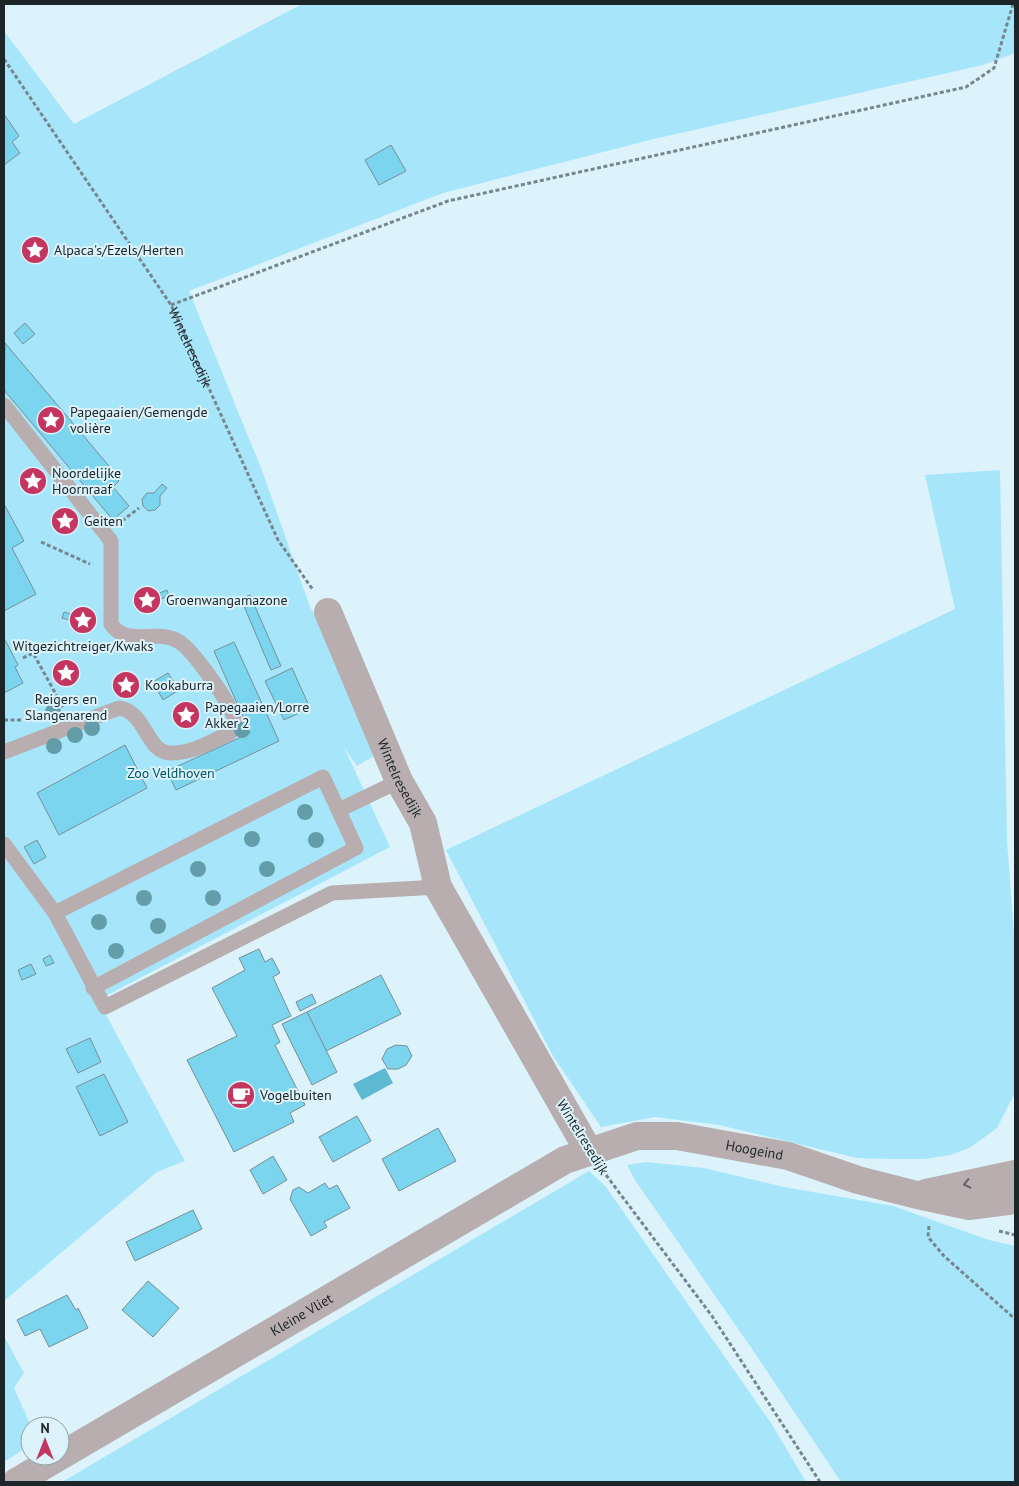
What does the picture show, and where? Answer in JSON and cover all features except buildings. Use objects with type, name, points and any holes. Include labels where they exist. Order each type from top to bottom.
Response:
[{"type":"street","name":"Wintelresedijk","points":[[328,612],[399,781],[423,823],[438,887],[588,1150]]},
{"type":"street","name":"Hoogeind","points":[[588,1150],[637,1136],[677,1136],[788,1156],[858,1180],[969,1206],[1015,1200]]},
{"type":"street","name":"Kleine Vliet","points":[[16,1482],[406,1251],[565,1160],[588,1150]]},
{"type":"street","name":"Hoogeind","points":[[917,1195],[1015,1174]]},
{"type":"lane","points":[[4,405],[111,541],[111,624],[115,630],[126,637],[158,635],[179,641],[220,688],[232,710],[235,722],[230,734],[193,750],[169,754],[154,746],[136,715],[128,709],[119,708],[4,752]]},
{"type":"lane","points":[[55,914],[323,777],[356,848],[93,988]]},
{"type":"lane","points":[[339,810],[399,781]]},
{"type":"lane","points":[[4,844],[55,914],[93,988],[105,1006],[332,893],[438,887]]},
{"type":"path","points":[[171,305],[448,201],[966,87],[994,68],[1013,4]]},
{"type":"path","name":"Wintelresedijk","points":[[4,59],[171,305],[278,540],[328,612]]},
{"type":"path","points":[[42,542],[134,591],[136,604],[147,614],[158,635]]},
{"type":"path","points":[[23,658],[32,653],[73,725]]},
{"type":"path","name":"Wintelresedijk","points":[[588,1150],[712,1316],[820,1482]]},
{"type":"path","points":[[932,1223],[928,1227],[928,1236],[944,1256],[1015,1319]]},
{"type":"green space","name":"Zoo Veldhoven","points":[[302,4],[1015,4],[1015,53],[983,65],[654,139],[443,193],[189,291],[263,473],[310,607],[356,682],[374,756],[357,766],[344,747],[390,847],[98,1000],[185,1161],[157,1172],[4,1301],[4,31],[74,124]]},
{"type":"green space","points":[[1000,470],[1007,841],[1015,947],[1015,1093],[997,1128],[971,1147],[951,1155],[924,1159],[892,1159],[857,1158],[719,1125],[655,1117],[601,1127],[553,1056],[446,850],[955,609],[925,475]]},
{"type":"green space","points":[[646,1162],[704,1168],[784,1187],[893,1206],[989,1240],[1015,1246],[1015,1482],[841,1482],[635,1180],[627,1165]]},
{"type":"green space","points":[[589,1171],[606,1187],[773,1426],[806,1482],[62,1482]]},
{"type":"green space","points":[[4,1336],[24,1373],[14,1388],[27,1416],[20,1416],[20,1452],[4,1462]]},
{"type":"shaded area","points":[[385,1068],[393,1083],[362,1100],[353,1084]]},
{"type":"place","name":"Alpaca's/Ezels/Herten","points":[[35,250]]},
{"type":"place","name":"Papegaaien/Gemengde volière","points":[[51,420]]},
{"type":"place","name":"Noordelijke Hoornraaf","points":[[33,481]]},
{"type":"place","name":"Geiten","points":[[65,521]]},
{"type":"place","name":"Groenwangamazone","points":[[147,600]]},
{"type":"place","name":"Witgezichtreiger/Kwaks","points":[[83,620]]},
{"type":"place","name":"Reigers en Slangenarend","points":[[66,673]]},
{"type":"place","name":"Kookaburra","points":[[126,685]]},
{"type":"place","name":"Papegaaien/Lorre Akker 2","points":[[186,715]]},
{"type":"place","name":"Vogelbuiten","points":[[241,1095]]}]
